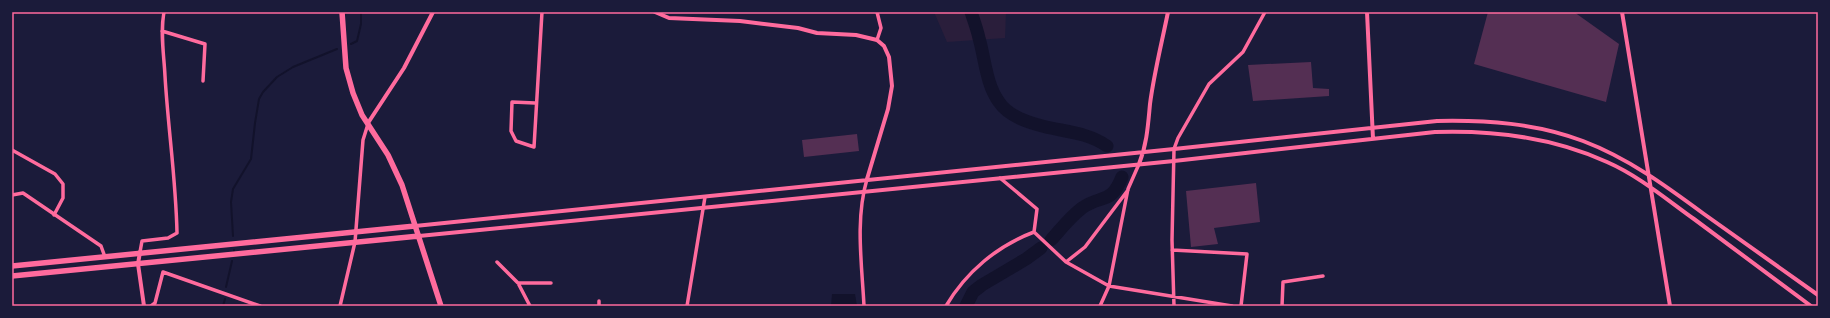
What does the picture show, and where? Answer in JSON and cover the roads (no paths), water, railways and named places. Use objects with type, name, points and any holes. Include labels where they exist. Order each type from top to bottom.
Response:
[{"type":"highway","points":[[342,12],[344,48],[350,82],[357,104],[388,155],[395,170],[419,236],[441,306]]},
{"type":"highway","points":[[12,266],[140,252],[415,226]]},
{"type":"highway","points":[[12,276],[419,236]]},
{"type":"street","points":[[144,306],[138,264],[142,241],[168,238],[177,232],[162,31],[164,12]]},
{"type":"street","points":[[340,306],[357,231],[363,140],[368,123],[404,68],[433,12]]},
{"type":"street","points":[[535,103],[512,102],[510,131],[516,141],[534,147],[535,103],[542,12]]},
{"type":"street","points":[[655,12],[669,18],[740,21],[798,28],[817,33],[856,35],[877,40],[884,46],[889,57],[892,86],[888,109],[864,191],[860,236],[864,306]]},
{"type":"street","points":[[877,12],[881,28],[877,40]]},
{"type":"street","points":[[1100,306],[1109,286],[1128,189],[1144,152],[1149,127],[1150,103],[1168,12]]},
{"type":"street","points":[[1174,306],[1172,250],[1174,149],[1178,138],[1209,84],[1243,52],[1265,12]]},
{"type":"street","points":[[1367,12],[1373,139]]},
{"type":"street","points":[[1622,12],[1670,306]]},
{"type":"street","points":[[162,31],[205,44],[203,81]]},
{"type":"street","points":[[415,226],[1437,121],[1474,120],[1516,124],[1552,132],[1581,140],[1603,149],[1648,174],[1818,295]]},
{"type":"street","points":[[419,236],[1174,161],[1435,132],[1473,131],[1527,136],[1576,150],[1608,162],[1650,186],[1811,306]]},
{"type":"street","points":[[12,150],[55,174],[64,184],[63,198],[54,215]]},
{"type":"street","points":[[1000,178],[1037,209],[1034,232]]},
{"type":"street","points":[[1066,262],[1085,246],[1128,189]]},
{"type":"street","points":[[12,195],[23,193],[101,246],[105,257]]},
{"type":"street","points":[[686,306],[705,197]]},
{"type":"street","points":[[1034,232],[1066,262],[1109,286],[1232,306]]},
{"type":"street","points":[[946,306],[960,284],[993,254],[1016,239],[1034,232]]},
{"type":"street","points":[[1172,250],[1247,254],[1241,306]]},
{"type":"street","points":[[497,262],[518,283],[530,306]]},
{"type":"street","points":[[151,306],[155,303],[163,272],[260,306]]},
{"type":"street","points":[[1282,306],[1284,282],[1323,276]]},
{"type":"street","points":[[518,283],[551,283]]},
{"type":"waterway","points":[[351,44],[357,41],[361,24],[361,12]]},
{"type":"waterway","points":[[971,12],[991,87],[999,102],[1008,112],[1027,121],[1046,127],[1093,138],[1107,146]]},
{"type":"waterway","points":[[233,236],[231,202],[233,189],[251,159],[259,99],[263,92],[277,77],[293,67],[337,49]]},
{"type":"waterway","points":[[1051,240],[1082,208],[1095,201],[1105,198],[1114,192],[1122,177]]},
{"type":"waterway","points":[[966,306],[973,292],[982,285],[1026,259],[1041,248]]},
{"type":"waterway","points":[[226,287],[232,261]]},
{"type":"waterway","points":[[223,306],[225,299]]}]
